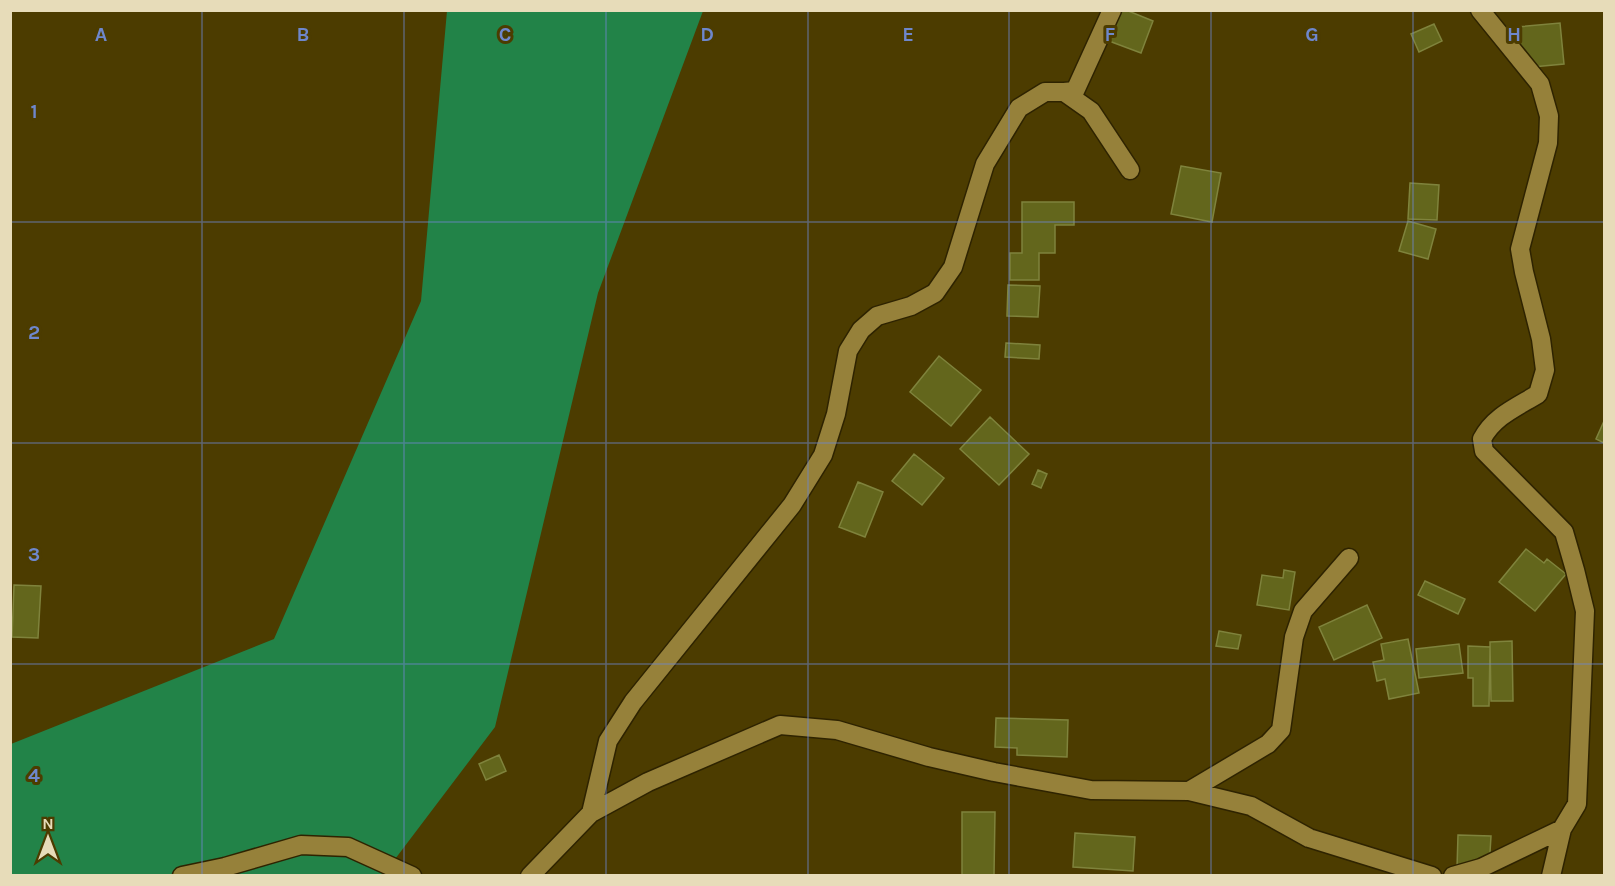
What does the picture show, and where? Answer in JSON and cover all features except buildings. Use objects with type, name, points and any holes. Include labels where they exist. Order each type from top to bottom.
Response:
[{"type":"street","points":[[591,813],[608,741],[633,702],[792,505],[823,455],[836,414],[848,351],[861,330],[877,316],[911,306],[935,293],[953,267],[985,164],[1019,108],[1045,92],[1075,91],[1112,10]]},
{"type":"street","points":[[1480,10],[1540,84],[1549,116],[1548,143],[1520,249],[1541,339],[1545,370],[1538,394],[1489,426],[1482,439],[1484,451],[1564,532],[1585,611],[1577,804],[1562,829],[1551,876]]},
{"type":"street","points":[[1064,92],[1091,111],[1131,170]]},
{"type":"street","points":[[1189,791],[1269,744],[1281,730],[1294,637],[1303,611],[1349,558]]},
{"type":"street","points":[[530,876],[591,813],[648,782],[780,725],[837,730],[929,757],[1091,790],[1189,791],[1251,806],[1309,838],[1432,876]]},
{"type":"street","points":[[1453,876],[1480,868],[1562,829]]},
{"type":"street","points":[[182,876],[225,867],[301,845],[348,847],[412,876]]},
{"type":"green space","points":[[447,11],[703,11],[598,293],[495,727],[383,875],[11,876],[11,744],[274,639],[421,301]]}]
